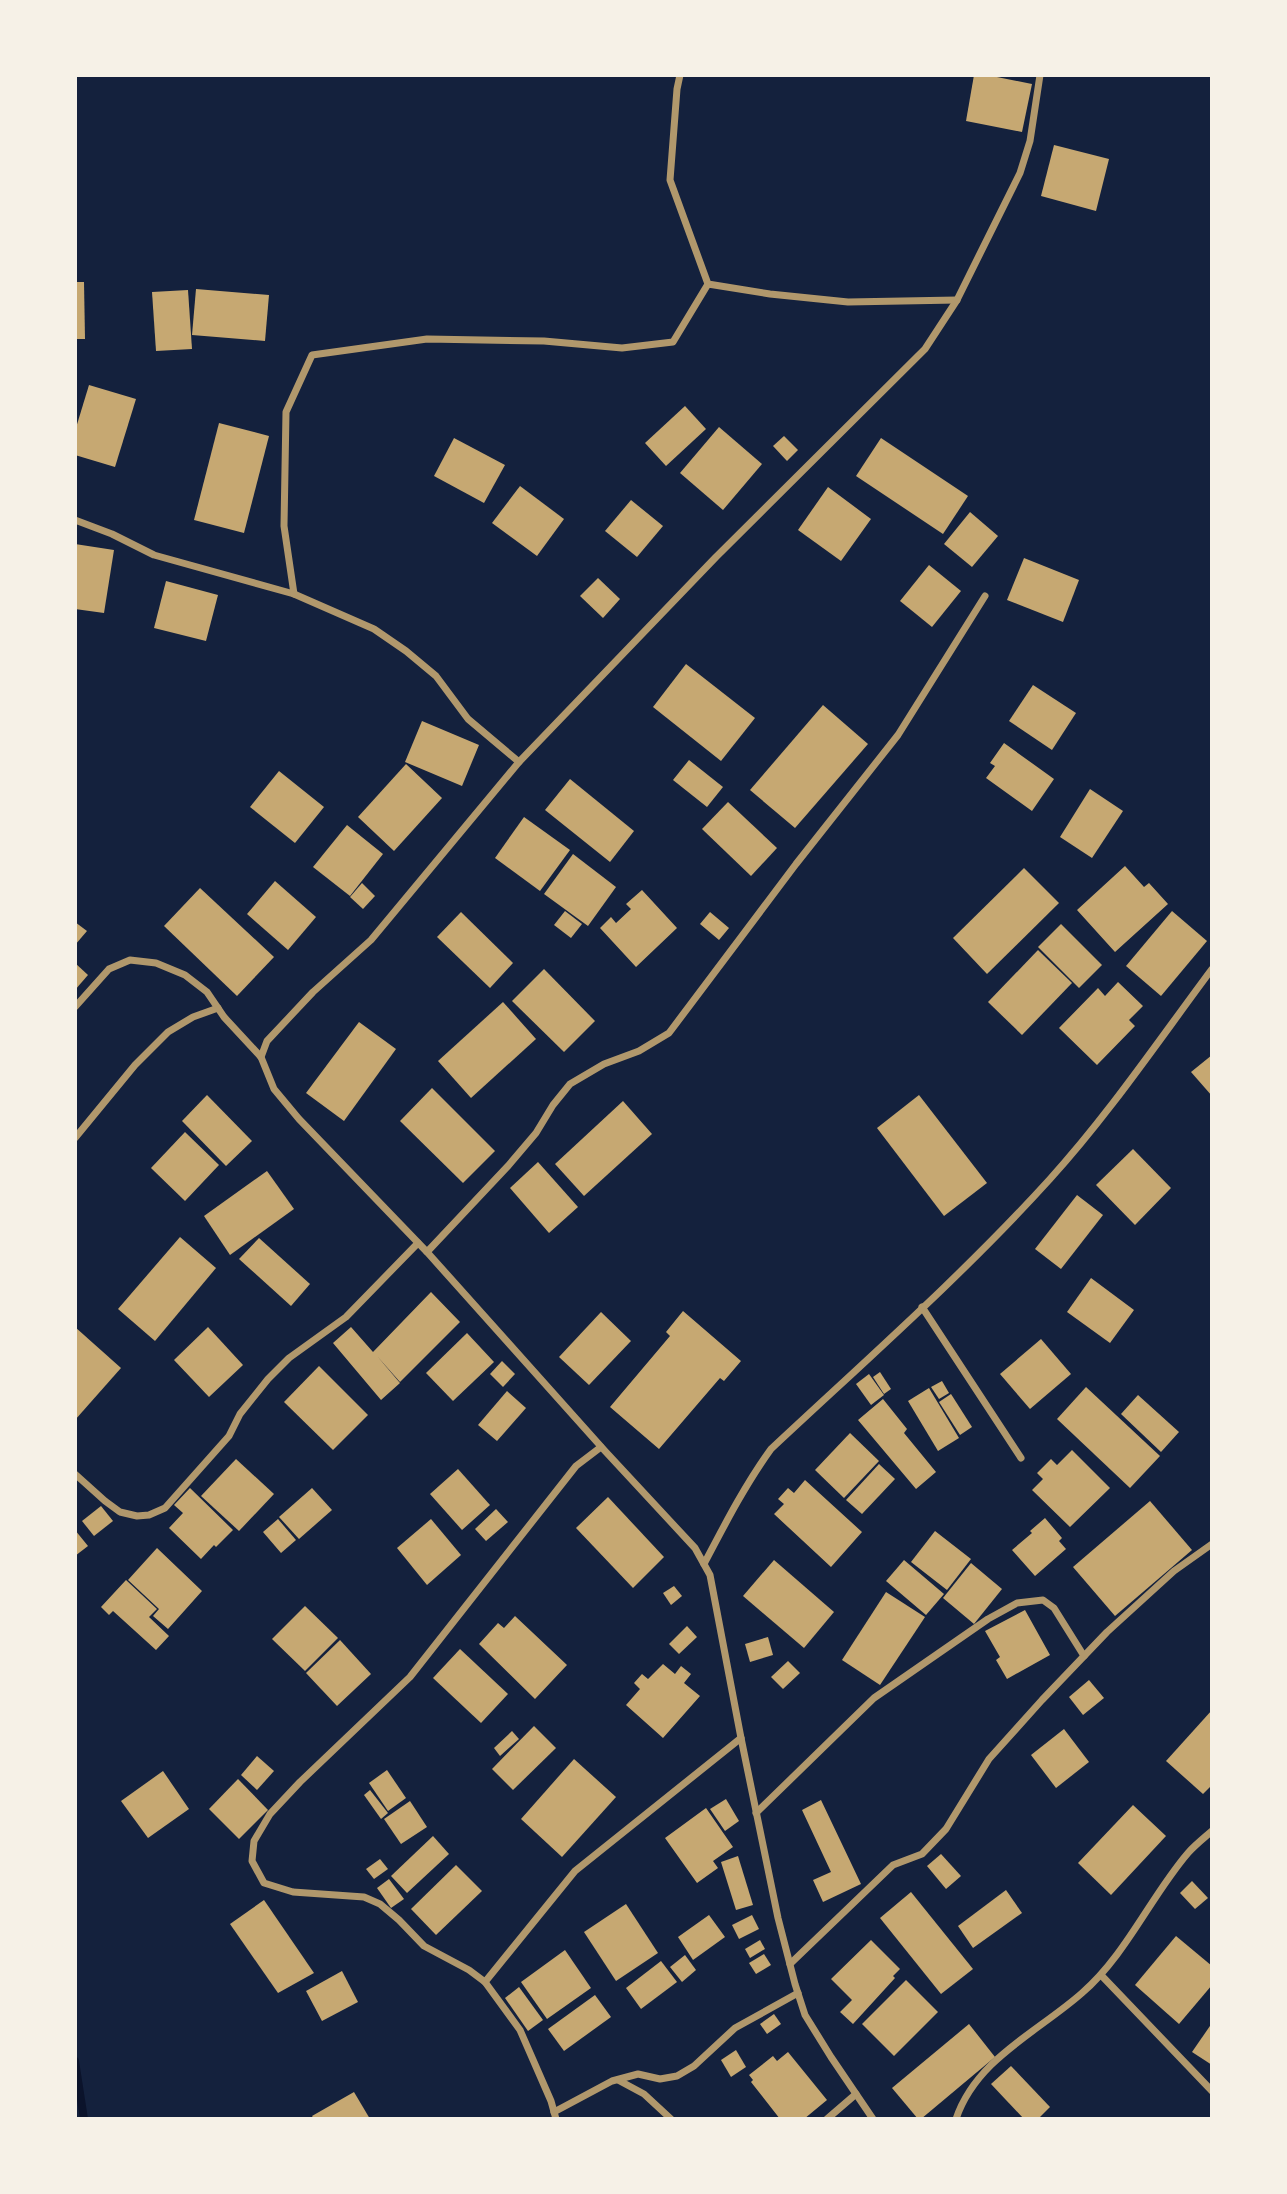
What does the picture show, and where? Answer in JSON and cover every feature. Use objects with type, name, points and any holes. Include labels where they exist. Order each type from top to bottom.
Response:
[{"type":"street","points":[[680,75],[670,180],[708,284]]},
{"type":"street","points":[[261,1057],[267,1041],[313,992],[371,940],[519,762],[716,557],[925,349],[957,300],[1020,173],[1030,141],[1040,75]]},
{"type":"street","points":[[708,284],[848,302],[957,300]]},
{"type":"street","points":[[294,594],[284,526],[286,412],[312,355],[427,339],[544,341],[622,348],[673,342],[708,284]]},
{"type":"street","points":[[75,520],[112,534],[154,555],[294,594],[374,629],[407,651],[436,676],[468,719],[519,762]]},
{"type":"street","points":[[427,1252],[508,1166],[536,1133],[570,1084],[604,1063],[639,1051],[669,1033],[796,864],[898,735],[985,596]]},
{"type":"street","points":[[75,1007],[109,969],[130,960],[156,963],[185,975],[206,992],[261,1057],[274,1090],[427,1252],[695,1548],[710,1575],[778,1918],[798,1993],[805,2015],[873,2119]]},
{"type":"street","points":[[704,1564],[751,1476],[771,1449],[963,1268],[1050,1179],[1110,1105],[1212,969]]},
{"type":"street","points":[[75,1138],[135,1065],[161,1038],[193,1017],[218,1008]]},
{"type":"street","points":[[75,1474],[120,1512],[137,1516],[149,1515],[165,1508],[229,1436],[240,1414],[268,1379],[289,1358],[346,1317],[418,1243]]},
{"type":"street","points":[[922,1307],[1021,1458]]},
{"type":"street","points":[[601,1447],[568,1475],[410,1677],[270,1814],[254,1841],[252,1861],[264,1883],[293,1892],[363,1897],[380,1904],[424,1946],[469,1970],[485,1982],[520,2030],[555,2115],[618,2079],[638,2074],[660,2079],[677,2076],[694,2066],[735,2028],[798,1993]]},
{"type":"street","points":[[790,1964],[893,1864],[922,1854],[946,1829],[989,1759],[1084,1656],[1174,1571],[1212,1544]]},
{"type":"street","points":[[756,1813],[874,1698],[988,1619],[1017,1603],[1042,1600],[1054,1608],[1084,1656]]},
{"type":"street","points":[[485,1982],[575,1871],[741,1738]]},
{"type":"street","points":[[956,2119],[960,2106],[975,2083],[996,2059],[1081,1994],[1101,1975],[1188,1853],[1212,1831]]},
{"type":"street","points":[[1101,1975],[1212,2091]]},
{"type":"street","points":[[618,2079],[643,2094],[671,2119]]},
{"type":"street","points":[[827,2119],[856,2094]]},
{"type":"building","points":[[974,75],[1032,84],[1022,132],[966,121]]},
{"type":"building","points":[[1054,145],[1109,159],[1096,211],[1041,196]]},
{"type":"building","points":[[75,282],[84,282],[85,339],[75,339]]},
{"type":"building","points":[[196,289],[269,295],[265,341],[192,335]]},
{"type":"building","points":[[188,290],[192,349],[156,351],[152,292]]},
{"type":"building","points":[[89,385],[136,399],[115,467],[75,455],[75,431]]},
{"type":"building","points":[[685,406],[706,429],[666,466],[645,443]]},
{"type":"building","points":[[219,423],[269,436],[244,533],[194,520]]},
{"type":"building","points":[[719,427],[762,464],[723,510],[680,473]]},
{"type":"building","points":[[784,436],[798,450],[787,461],[773,446]]},
{"type":"building","points":[[454,438],[505,465],[484,503],[434,476]]},
{"type":"building","points":[[881,438],[968,496],[943,534],[856,476]]},
{"type":"building","points":[[520,486],[564,519],[537,556],[492,523]]},
{"type":"building","points":[[828,487],[871,519],[841,561],[798,530]]},
{"type":"building","points":[[631,500],[663,526],[637,557],[605,531]]},
{"type":"building","points":[[970,512],[998,536],[972,567],[944,544]]},
{"type":"building","points":[[75,544],[114,550],[104,613],[75,609]]},
{"type":"building","points":[[1024,558],[1079,580],[1063,622],[1007,600]]},
{"type":"building","points":[[929,565],[961,591],[932,627],[900,601]]},
{"type":"building","points":[[598,578],[620,599],[603,618],[580,596]]},
{"type":"building","points":[[166,581],[218,595],[206,641],[154,628]]},
{"type":"building","points":[[686,664],[755,718],[721,761],[653,707]]},
{"type":"building","points":[[1033,685],[1076,713],[1052,750],[1009,721]]},
{"type":"building","points":[[823,705],[868,744],[795,828],[750,790]]},
{"type":"building","points":[[422,721],[479,745],[462,786],[405,762]]},
{"type":"building","points":[[1004,743],[1054,779],[1032,811],[986,778],[995,766],[990,763]]},
{"type":"building","points":[[689,760],[723,787],[707,807],[673,780]]},
{"type":"building","points":[[406,764],[442,798],[394,851],[358,817]]},
{"type":"building","points":[[279,771],[324,807],[295,843],[250,807]]},
{"type":"building","points":[[570,779],[634,831],[610,862],[545,810]]},
{"type":"building","points":[[1090,789],[1123,811],[1092,858],[1060,837]]},
{"type":"building","points":[[728,802],[777,848],[751,876],[702,829]]},
{"type":"building","points":[[524,817],[570,850],[540,891],[495,858]]},
{"type":"building","points":[[347,825],[383,854],[350,896],[313,867]]},
{"type":"building","points":[[573,854],[616,887],[588,926],[544,894]]},
{"type":"building","points":[[1125,866],[1144,887],[1149,883],[1168,904],[1115,952],[1077,910]]},
{"type":"building","points":[[1024,868],[1059,903],[987,974],[953,938]]},
{"type":"building","points":[[275,881],[316,917],[288,950],[247,914]]},
{"type":"building","points":[[362,883],[375,896],[363,909],[350,897]]},
{"type":"building","points":[[200,888],[274,957],[237,996],[164,926]]},
{"type":"building","points":[[642,890],[677,928],[636,967],[600,928],[611,917],[616,923],[631,909],[626,904]]},
{"type":"building","points":[[565,911],[582,924],[571,938],[554,925]]},
{"type":"building","points":[[1172,911],[1207,941],[1161,996],[1126,966]]},
{"type":"building","points":[[461,912],[513,963],[490,988],[437,937]]},
{"type":"building","points":[[710,912],[729,928],[719,940],[700,924]]},
{"type":"building","points":[[75,922],[87,931],[75,945]]},
{"type":"building","points":[[1061,924],[1102,965],[1079,988],[1038,947]]},
{"type":"building","points":[[1038,950],[1072,983],[1022,1035],[988,1002]]},
{"type":"building","points":[[75,963],[88,975],[75,990]]},
{"type":"building","points":[[544,969],[595,1021],[564,1052],[512,1001]]},
{"type":"building","points":[[1118,982],[1143,1006],[1129,1020],[1135,1026],[1097,1065],[1059,1028],[1098,988],[1105,996]]},
{"type":"building","points":[[503,1002],[536,1039],[471,1098],[438,1061]]},
{"type":"building","points":[[359,1022],[396,1049],[344,1121],[306,1093]]},
{"type":"building","points":[[1212,1055],[1212,1096],[1191,1072]]},
{"type":"building","points":[[432,1088],[495,1151],[463,1183],[400,1121]]},
{"type":"building","points":[[207,1095],[252,1141],[226,1166],[182,1121]]},
{"type":"building","points":[[919,1095],[987,1183],[944,1216],[877,1128]]},
{"type":"building","points":[[623,1101],[652,1134],[584,1196],[555,1164]]},
{"type":"building","points":[[185,1132],[219,1165],[185,1201],[151,1168]]},
{"type":"building","points":[[1133,1149],[1171,1188],[1135,1225],[1096,1185]]},
{"type":"building","points":[[538,1162],[578,1207],[549,1233],[510,1188]]},
{"type":"building","points":[[267,1171],[294,1209],[230,1255],[204,1216]]},
{"type":"building","points":[[1077,1195],[1103,1215],[1061,1269],[1035,1249]]},
{"type":"building","points":[[180,1237],[216,1268],[155,1341],[118,1309]]},
{"type":"building","points":[[259,1238],[310,1284],[291,1306],[239,1259]]},
{"type":"building","points":[[1091,1278],[1134,1310],[1110,1343],[1067,1312]]},
{"type":"building","points":[[431,1292],[460,1322],[400,1382],[377,1356],[400,1383],[381,1400],[333,1343],[351,1327],[373,1352]]},
{"type":"building","points":[[683,1311],[741,1361],[724,1381],[720,1378],[659,1449],[610,1407],[670,1336],[666,1332]]},
{"type":"building","points":[[601,1312],[631,1341],[589,1385],[559,1357]]},
{"type":"building","points":[[75,1327],[121,1368],[75,1420]]},
{"type":"building","points":[[208,1327],[243,1365],[209,1397],[174,1360]]},
{"type":"building","points":[[467,1333],[494,1362],[453,1401],[426,1373]]},
{"type":"building","points":[[1041,1339],[1071,1374],[1030,1409],[1000,1374]]},
{"type":"building","points":[[502,1361],[515,1374],[503,1387],[490,1374]]},
{"type":"building","points":[[319,1366],[368,1415],[333,1450],[284,1402]]},
{"type":"building","points":[[880,1372],[891,1389],[884,1394],[873,1377]]},
{"type":"building","points":[[869,1374],[884,1395],[871,1405],[856,1384]]},
{"type":"building","points":[[942,1381],[949,1393],[939,1399],[931,1387]]},
{"type":"building","points":[[1086,1387],[1160,1456],[1130,1488],[1057,1419]]},
{"type":"building","points":[[929,1388],[959,1438],[938,1451],[908,1401]]},
{"type":"building","points":[[507,1391],[526,1408],[497,1441],[478,1425]]},
{"type":"building","points":[[951,1394],[972,1427],[960,1435],[939,1402]]},
{"type":"building","points":[[1138,1395],[1179,1432],[1161,1452],[1121,1414]]},
{"type":"building","points":[[883,1399],[907,1429],[904,1433],[936,1472],[916,1489],[858,1420]]},
{"type":"building","points":[[850,1433],[879,1461],[844,1498],[815,1470]]},
{"type":"building","points":[[1072,1450],[1110,1488],[1070,1527],[1032,1490],[1043,1479],[1037,1473],[1051,1459],[1057,1465]]},
{"type":"building","points":[[236,1459],[274,1494],[239,1531],[201,1496]]},
{"type":"building","points":[[879,1464],[895,1479],[862,1514],[846,1500]]},
{"type":"building","points":[[458,1469],[490,1505],[462,1530],[430,1494]]},
{"type":"building","points":[[805,1480],[862,1532],[831,1567],[774,1514],[784,1504],[778,1499],[788,1488],[794,1493]]},
{"type":"building","points":[[190,1488],[233,1530],[201,1559],[169,1528],[183,1513],[174,1505]]},
{"type":"building","points":[[312,1488],[332,1510],[299,1539],[279,1517]]},
{"type":"building","points":[[608,1497],[664,1557],[633,1588],[576,1528]]},
{"type":"building","points":[[1150,1501],[1192,1550],[1115,1616],[1073,1567]]},
{"type":"building","points":[[101,1506],[113,1521],[94,1536],[82,1521]]},
{"type":"building","points":[[496,1509],[508,1522],[486,1541],[475,1529]]},
{"type":"building","points":[[1045,1518],[1062,1538],[1059,1541],[1066,1549],[1035,1576],[1012,1550]]},
{"type":"building","points":[[278,1519],[296,1540],[281,1553],[263,1532]]},
{"type":"building","points":[[431,1519],[461,1555],[427,1585],[397,1548]]},
{"type":"building","points":[[75,1530],[88,1546],[75,1556]]},
{"type":"building","points":[[935,1531],[971,1559],[947,1590],[911,1562]]},
{"type":"building","points":[[157,1548],[202,1591],[168,1629],[153,1616],[159,1609],[128,1580]]},
{"type":"building","points":[[774,1560],[834,1612],[804,1648],[743,1596]]},
{"type":"building","points":[[904,1560],[944,1594],[926,1615],[886,1581]]},
{"type":"building","points":[[971,1563],[1002,1589],[974,1624],[943,1598]]},
{"type":"building","points":[[126,1580],[157,1609],[149,1617],[169,1636],[156,1650],[113,1611],[109,1615],[101,1607]]},
{"type":"building","points":[[674,1586],[682,1596],[671,1605],[663,1593]]},
{"type":"building","points":[[886,1592],[925,1617],[880,1685],[842,1660]]},
{"type":"building","points":[[305,1606],[338,1638],[305,1671],[272,1639]]},
{"type":"building","points":[[1025,1610],[1050,1655],[1007,1679],[996,1660],[1000,1657],[985,1631]]},
{"type":"building","points":[[515,1616],[567,1665],[535,1699],[479,1644],[498,1623],[504,1628]]},
{"type":"building","points":[[687,1626],[697,1637],[679,1654],[669,1644]]},
{"type":"building","points":[[768,1637],[773,1655],[750,1662],[745,1644]]},
{"type":"building","points":[[340,1640],[371,1674],[337,1706],[306,1673]]},
{"type":"building","points":[[460,1649],[508,1694],[481,1723],[433,1678]]},
{"type":"building","points":[[788,1661],[800,1673],[783,1689],[771,1677]]},
{"type":"building","points":[[663,1664],[675,1674],[681,1666],[691,1674],[684,1683],[700,1696],[663,1738],[626,1705],[640,1689],[634,1683],[642,1674],[648,1679]]},
{"type":"building","points":[[1089,1680],[1104,1698],[1083,1715],[1069,1697]]},
{"type":"building","points":[[1212,1710],[1212,1785],[1203,1794],[1166,1761]]},
{"type":"building","points":[[534,1726],[556,1748],[513,1790],[492,1769]]},
{"type":"building","points":[[1064,1729],[1089,1762],[1056,1788],[1031,1755]]},
{"type":"building","points":[[512,1731],[519,1739],[500,1756],[494,1748]]},
{"type":"building","points":[[257,1756],[274,1771],[257,1790],[241,1775]]},
{"type":"building","points":[[574,1759],[616,1797],[562,1857],[521,1819]]},
{"type":"building","points":[[387,1770],[406,1798],[388,1811],[369,1783]]},
{"type":"building","points":[[163,1771],[189,1809],[148,1838],[121,1801]]},
{"type":"building","points":[[238,1779],[268,1810],[239,1839],[209,1809]]},
{"type":"building","points":[[370,1790],[388,1813],[381,1819],[364,1795]]},
{"type":"building","points":[[726,1799],[739,1821],[725,1831],[710,1809]]},
{"type":"building","points":[[821,1800],[861,1884],[823,1902],[813,1880],[831,1872],[802,1810]]},
{"type":"building","points":[[410,1801],[427,1827],[401,1844],[384,1819]]},
{"type":"building","points":[[1133,1805],[1166,1836],[1111,1895],[1078,1863]]},
{"type":"building","points":[[706,1808],[733,1847],[713,1861],[718,1868],[697,1883],[665,1838]]},
{"type":"building","points":[[433,1836],[449,1854],[407,1893],[391,1876]]},
{"type":"building","points":[[941,1854],[961,1876],[946,1889],[927,1866]]},
{"type":"building","points":[[738,1856],[753,1905],[736,1910],[721,1862]]},
{"type":"building","points":[[380,1859],[388,1869],[374,1879],[366,1869]]},
{"type":"building","points":[[456,1865],[482,1891],[436,1935],[411,1909]]},
{"type":"building","points":[[389,1879],[404,1899],[391,1908],[377,1888]]},
{"type":"building","points":[[1192,1881],[1208,1898],[1195,1909],[1180,1893]]},
{"type":"building","points":[[1006,1890],[1022,1913],[973,1948],[958,1926]]},
{"type":"building","points":[[911,1892],[973,1969],[941,1994],[880,1918]]},
{"type":"building","points":[[264,1900],[314,1973],[278,1993],[230,1924]]},
{"type":"building","points":[[626,1904],[658,1953],[616,1981],[584,1932]]},
{"type":"building","points":[[709,1915],[725,1937],[693,1960],[678,1937]]},
{"type":"building","points":[[752,1915],[759,1929],[739,1939],[732,1925]]},
{"type":"building","points":[[1176,1936],[1212,1966],[1212,1985],[1179,2024],[1135,1985]]},
{"type":"building","points":[[760,1940],[765,1949],[750,1958],[745,1949]]},
{"type":"building","points":[[871,1940],[900,1969],[853,2024],[840,2012],[852,2000],[831,1979]]},
{"type":"building","points":[[565,1950],[591,1988],[547,2019],[521,1982]]},
{"type":"building","points":[[764,1954],[771,1965],[756,1974],[749,1963]]},
{"type":"building","points":[[685,1955],[696,1970],[682,1982],[670,1967]]},
{"type":"building","points":[[661,1961],[677,1982],[641,2009],[626,1988]]},
{"type":"building","points":[[342,1971],[358,2002],[322,2021],[306,1991]]},
{"type":"building","points":[[906,1980],[938,2012],[894,2056],[862,2024]]},
{"type":"building","points":[[519,1987],[543,2020],[528,2031],[505,1998]]},
{"type":"building","points":[[595,1995],[611,2017],[564,2051],[548,2029]]},
{"type":"building","points":[[774,2014],[781,2024],[767,2034],[760,2024]]},
{"type":"building","points":[[1212,2023],[1212,2065],[1192,2052]]},
{"type":"building","points":[[969,2024],[995,2057],[918,2119],[892,2088]]},
{"type":"building","points":[[736,2050],[746,2067],[731,2077],[721,2060]]},
{"type":"building","points":[[788,2052],[827,2100],[804,2119],[780,2119],[751,2082],[753,2080],[749,2075],[773,2056],[777,2061]]},
{"type":"building","points":[[1011,2066],[1050,2107],[1038,2119],[1024,2119],[991,2084]]},
{"type":"building","points":[[354,2092],[370,2119],[314,2119],[312,2116]]},
{"type":"waterway","points":[[75,2061],[84,2119]]}]
